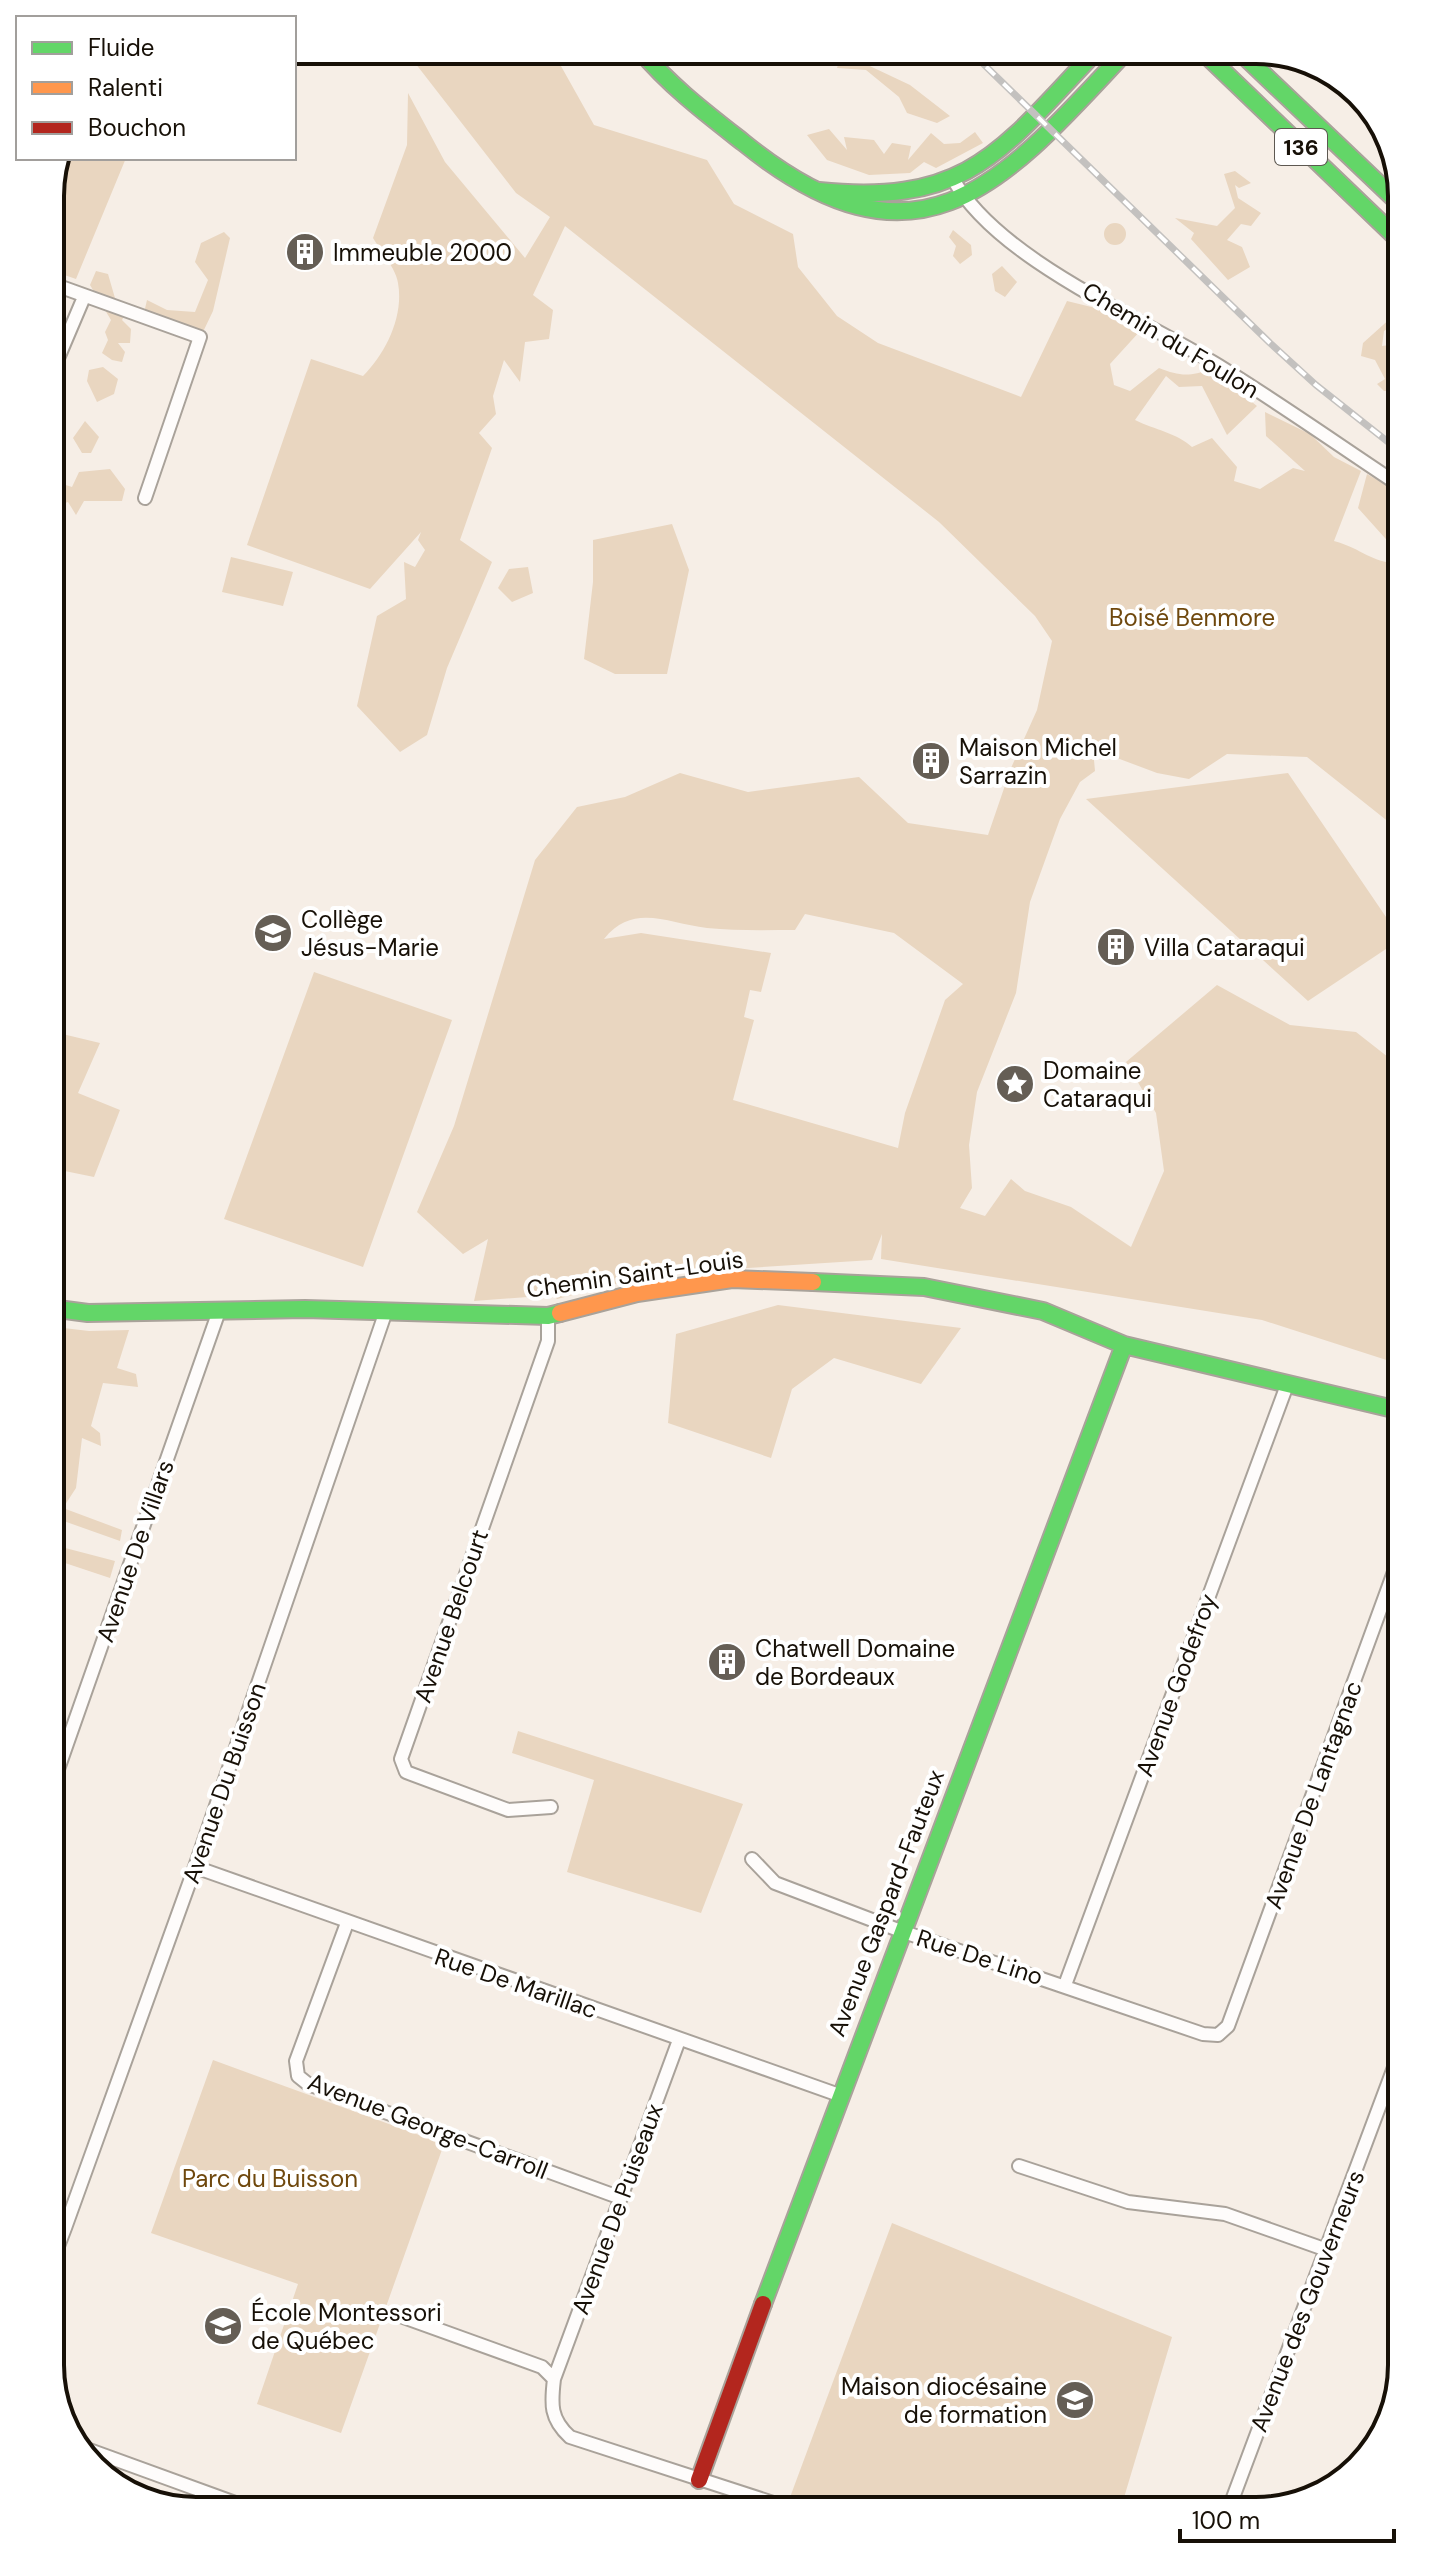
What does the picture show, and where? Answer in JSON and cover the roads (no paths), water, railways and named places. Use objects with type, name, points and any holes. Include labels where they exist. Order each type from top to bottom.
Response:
[{"type":"street","points":[[651,64],[755,153],[812,191],[835,203],[893,212],[963,197],[989,184],[1020,158],[1113,64]]},
{"type":"street","points":[[812,191],[886,194],[953,179],[1012,137],[1083,64]]},
{"type":"street","name":"136","points":[[1216,64],[1388,230]]},
{"type":"street","name":"136","points":[[1253,64],[1388,192]]},
{"type":"street","name":"Chemin du Foulon","points":[[953,179],[963,197],[1017,249],[1222,368],[1388,478]]},
{"type":"street","points":[[64,289],[200,337],[145,498]]},
{"type":"street","points":[[64,344],[84,297]]},
{"type":"street","name":"Chemin Saint-Louis","points":[[64,1310],[88,1313],[386,1311],[548,1316],[637,1293],[732,1279],[924,1287],[1043,1311],[1124,1345],[1388,1408]]},
{"type":"street","name":"Avenue De Villars","points":[[64,1752],[219,1311]]},
{"type":"street","name":"Avenue Du Buisson","points":[[64,2221],[195,1867],[386,1311]]},
{"type":"street","name":"Avenue Belcourt","points":[[548,1316],[548,1341],[401,1759],[406,1772],[508,1810],[551,1807]]},
{"type":"street","name":"Avenue Gaspard-Fauteux","points":[[699,2480],[839,2095],[1124,1345]]},
{"type":"street","name":"Avenue Godefroy","points":[[1065,1985],[1287,1385]]},
{"type":"street","name":"Avenue De Lantagnac","points":[[1218,2035],[1228,2026],[1388,1588]]},
{"type":"street","name":"Rue De Lino","points":[[752,1859],[775,1883],[901,1931],[1203,2034],[1218,2035]]},
{"type":"street","name":"Rue De Marillac","points":[[195,1867],[839,2095]]},
{"type":"street","name":"Avenue George-Carroll","points":[[347,1923],[296,2061],[298,2076],[308,2084],[621,2198]]},
{"type":"street","name":"Avenue De Puiseaux","points":[[554,2379],[679,2040]]},
{"type":"street","name":"Avenue des Gouverneurs","points":[[1233,2497],[1388,2084]]},
{"type":"street","points":[[1019,2166],[1128,2202],[1225,2214],[1327,2250]]},
{"type":"street","points":[[395,2314],[542,2367],[554,2379],[551,2410],[558,2426],[570,2437],[753,2497]]},
{"type":"street","points":[[98,2453],[218,2497]]},
{"type":"railway","points":[[983,64],[1270,343],[1316,385],[1388,442]]},
{"type":"place","name":"Immeuble 2000","points":[[305,252]]},
{"type":"place","name":"Maison Michel Sarrazin","points":[[931,761]]},
{"type":"place","name":"Collège Jésus-Marie","points":[[273,933]]},
{"type":"place","name":"Villa Cataraqui","points":[[1116,947]]},
{"type":"place","name":"Domaine Cataraqui","points":[[1015,1084]]},
{"type":"place","name":"Chatwell Domaine de Bordeaux","points":[[727,1662]]},
{"type":"place","name":"École Montessori de Québec","points":[[223,2326]]},
{"type":"place","name":"Maison diocésaine de formation","points":[[1075,2400]]},
{"type":"park label","name":"Boisé Benmore","points":[[1192,617]]},
{"type":"park label","name":"Parc du Buisson","points":[[270,2178]]}]
